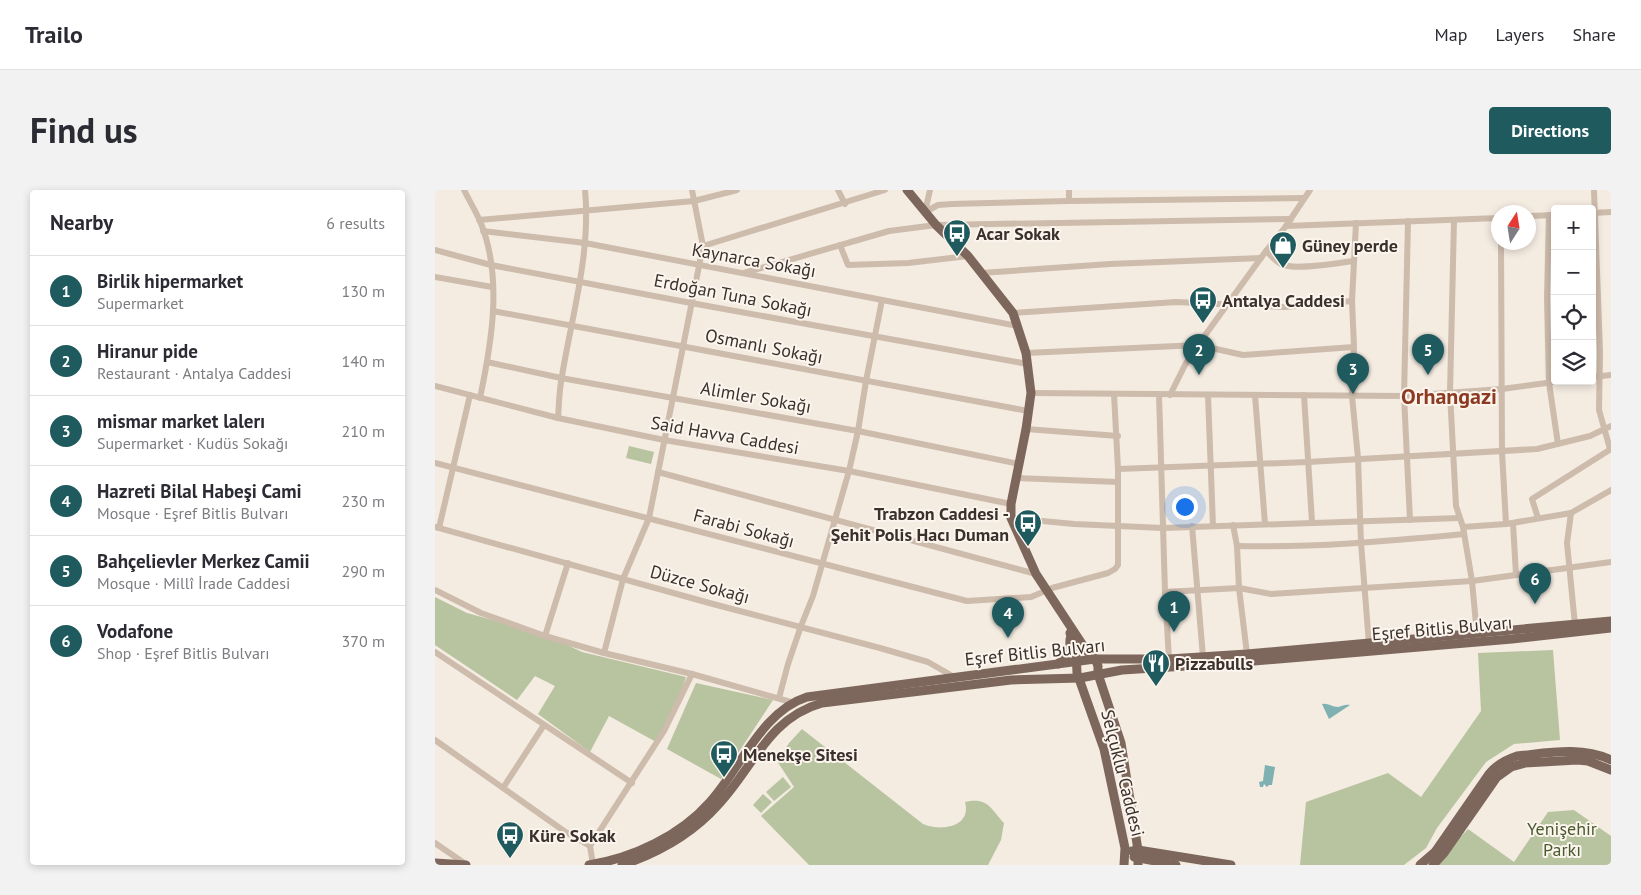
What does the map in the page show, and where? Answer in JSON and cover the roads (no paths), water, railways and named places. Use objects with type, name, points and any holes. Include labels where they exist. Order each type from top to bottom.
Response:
[{"type":"main road","points":[[907,190],[936,225],[968,256],[1013,312],[1026,353],[1031,392],[1026,429],[1011,504],[1011,518],[1036,574],[1046,591],[1086,650],[1095,659]]},
{"type":"main road","name":"Eşref Bitlis Bulvarı","points":[[622,865],[662,848],[703,820],[730,792],[773,733],[788,718],[803,709],[821,703],[1011,680],[1080,678],[1115,670],[1219,664],[1477,638],[1611,621]]},
{"type":"main road","points":[[1058,665],[1067,653],[1070,645],[1066,622]]},
{"type":"main road","name":"Selçuklu Caddesi","points":[[1066,622],[1072,637],[1077,661],[1075,668],[1104,749],[1124,853],[1124,865]]},
{"type":"main road","name":"Eşref Bitlis Bulvarı","points":[[591,865],[633,853],[670,834],[688,822],[710,802],[765,727],[776,715],[791,702],[807,697],[1095,659],[1203,657],[1611,628]]},
{"type":"main road","name":"Selçuklu Caddesi","points":[[1095,659],[1098,666],[1098,674],[1121,743],[1138,858]]},
{"type":"main road","points":[[1105,694],[1106,685],[1115,670]]},
{"type":"main road","points":[[1420,865],[1435,852],[1489,774],[1494,768],[1509,758],[1572,751],[1595,754],[1611,760]]},
{"type":"main road","points":[[1433,865],[1444,853],[1497,777],[1511,767],[1525,763],[1577,760],[1611,770]]},
{"type":"main road","points":[[1124,853],[1157,864],[1176,865]]},
{"type":"main road","points":[[1138,858],[1231,865]]},
{"type":"main road","points":[[435,863],[466,865]]},
{"type":"street","points":[[464,190],[483,231],[491,265],[492,335],[480,398]]},
{"type":"street","points":[[558,418],[561,378],[580,281],[585,243],[587,210],[585,190]]},
{"type":"street","points":[[604,653],[623,579],[649,518],[703,246],[692,190]]},
{"type":"street","points":[[479,220],[695,201],[737,190]]},
{"type":"street","points":[[838,190],[845,204]]},
{"type":"street","points":[[703,246],[845,204],[885,190]]},
{"type":"street","points":[[925,212],[930,190]]},
{"type":"street","points":[[1069,190],[1069,200]]},
{"type":"street","points":[[1171,394],[1185,365],[1198,345],[1286,226],[1310,190]]},
{"type":"street","points":[[1593,205],[1594,190]]},
{"type":"street","points":[[925,212],[939,205],[952,204],[1069,200],[1304,198]]},
{"type":"street","points":[[1596,213],[1611,212]]},
{"type":"street","points":[[1536,216],[1551,215]]},
{"type":"street","points":[[744,273],[889,232],[936,225],[1291,218]]},
{"type":"street","points":[[1286,226],[1491,218]]},
{"type":"street","points":[[1453,220],[1450,393],[1456,506],[1463,531],[1472,581],[1477,638]]},
{"type":"street","points":[[1407,222],[1404,396],[1410,520]]},
{"type":"street","points":[[1356,223],[1352,301],[1354,347],[1352,396],[1358,458],[1361,543],[1369,644]]},
{"type":"street","name":"Kaynarca Sokağı","points":[[483,231],[585,243],[1018,326]]},
{"type":"street","points":[[1551,232],[1547,298],[1549,383],[1558,444]]},
{"type":"street","points":[[840,245],[848,265],[908,263],[968,256]]},
{"type":"street","name":"Erdoğan Tuna Sokağı","points":[[435,250],[491,265],[1028,364]]},
{"type":"street","points":[[1501,250],[1502,452],[1516,575]]},
{"type":"street","points":[[1539,518],[1532,499],[1611,449],[1608,427],[1599,410],[1596,377],[1601,352],[1595,250]]},
{"type":"street","points":[[1266,251],[1279,263],[1287,266],[1318,266],[1354,262]]},
{"type":"street","points":[[981,273],[1110,264],[1261,258]]},
{"type":"street","points":[[435,277],[492,287]]},
{"type":"street","points":[[779,698],[801,626],[823,564],[849,471],[882,300]]},
{"type":"street","points":[[1013,312],[1176,302],[1284,307],[1352,301]]},
{"type":"street","name":"Osmanlı Sokağı","points":[[493,312],[1029,411]]},
{"type":"street","points":[[1026,353],[1198,345],[1243,355],[1354,347]]},
{"type":"street","name":"Alimler Sokağı","points":[[487,362],[561,378],[858,431],[1019,464]]},
{"type":"street","points":[[1596,377],[1611,374]]},
{"type":"street","points":[[1031,392],[1404,396],[1502,389],[1549,383]]},
{"type":"street","name":"Said Havva Caddesi","points":[[435,386],[558,418],[664,440],[849,471],[1011,504]]},
{"type":"street","points":[[1114,394],[1119,527]]},
{"type":"street","points":[[1159,394],[1169,659]]},
{"type":"street","points":[[437,528],[470,395]]},
{"type":"street","points":[[1208,395],[1213,526]]},
{"type":"street","points":[[1255,395],[1265,524]]},
{"type":"street","points":[[1304,395],[1312,522]]},
{"type":"street","points":[[1118,469],[1308,462],[1537,449],[1590,436],[1608,427]]},
{"type":"street","points":[[1026,429],[1117,436]]},
{"type":"street","name":"Farabi Sokağı","points":[[435,463],[967,601],[1031,597],[1109,573],[1118,565],[1119,527]]},
{"type":"street","points":[[658,472],[1036,574]]},
{"type":"street","points":[[1016,478],[1118,482]]},
{"type":"street","points":[[1237,546],[1277,547],[1361,543],[1463,531],[1571,513],[1611,490]]},
{"type":"street","points":[[1571,513],[1567,543],[1575,625]]},
{"type":"street","points":[[1011,518],[1119,527],[1163,528],[1459,518]]},
{"type":"street","points":[[1233,525],[1237,546],[1239,588],[1247,654]]},
{"type":"street","points":[[1192,526],[1203,657]]},
{"type":"street","name":"Düzce Sokağı","points":[[437,528],[928,662],[956,676]]},
{"type":"street","points":[[1165,592],[1239,588],[1271,594],[1472,581],[1611,562]]},
{"type":"street","points":[[545,636],[568,564]]},
{"type":"street","points":[[435,590],[481,613],[545,636],[791,702]]},
{"type":"street","points":[[435,652],[632,782]]},
{"type":"street","points":[[591,865],[590,846],[664,731],[692,674]]},
{"type":"street","points":[[956,676],[958,686]]},
{"type":"street","points":[[503,788],[544,725]]},
{"type":"street","points":[[435,740],[564,831],[590,846]]},
{"type":"street","points":[[435,843],[466,865]]},
{"type":"water","points":[[1322,704],[1338,707],[1350,705],[1329,719]]},
{"type":"water","points":[[1265,765],[1275,767],[1272,785],[1267,787],[1264,784],[1263,787],[1260,787],[1259,782],[1263,781]]},
{"type":"place","name":"Acar Sokak","points":[[957,257]]},
{"type":"place","name":"Güney perde","points":[[1283,269]]},
{"type":"place","name":"Antalya Caddesi","points":[[1203,324]]},
{"type":"place","name":"Hiranur pide","points":[[1199,375]]},
{"type":"place","name":"Bahçelievler Merkez Camii","points":[[1428,375]]},
{"type":"place","name":"mismar market lalerı","points":[[1353,394]]},
{"type":"place","name":"Trabzon Caddesi - Şehit Polis Hacı Duman","points":[[1028,547]]},
{"type":"place","name":"Vodafone","points":[[1535,604]]},
{"type":"place","name":"Birlik hipermarket","points":[[1174,632]]},
{"type":"place","name":"Hazreti Bilal Habeşi Cami","points":[[1008,638]]},
{"type":"place","name":"Pizzabulls","points":[[1156,687]]},
{"type":"place","name":"Menekşe Sitesi","points":[[724,778]]},
{"type":"place","name":"Küre Sokak","points":[[510,859]]},
{"type":"district","name":"Orhangazi","points":[[1449,396]]},
{"type":"park label","name":"Yenişehir Parkı","points":[[1562,838]]}]
